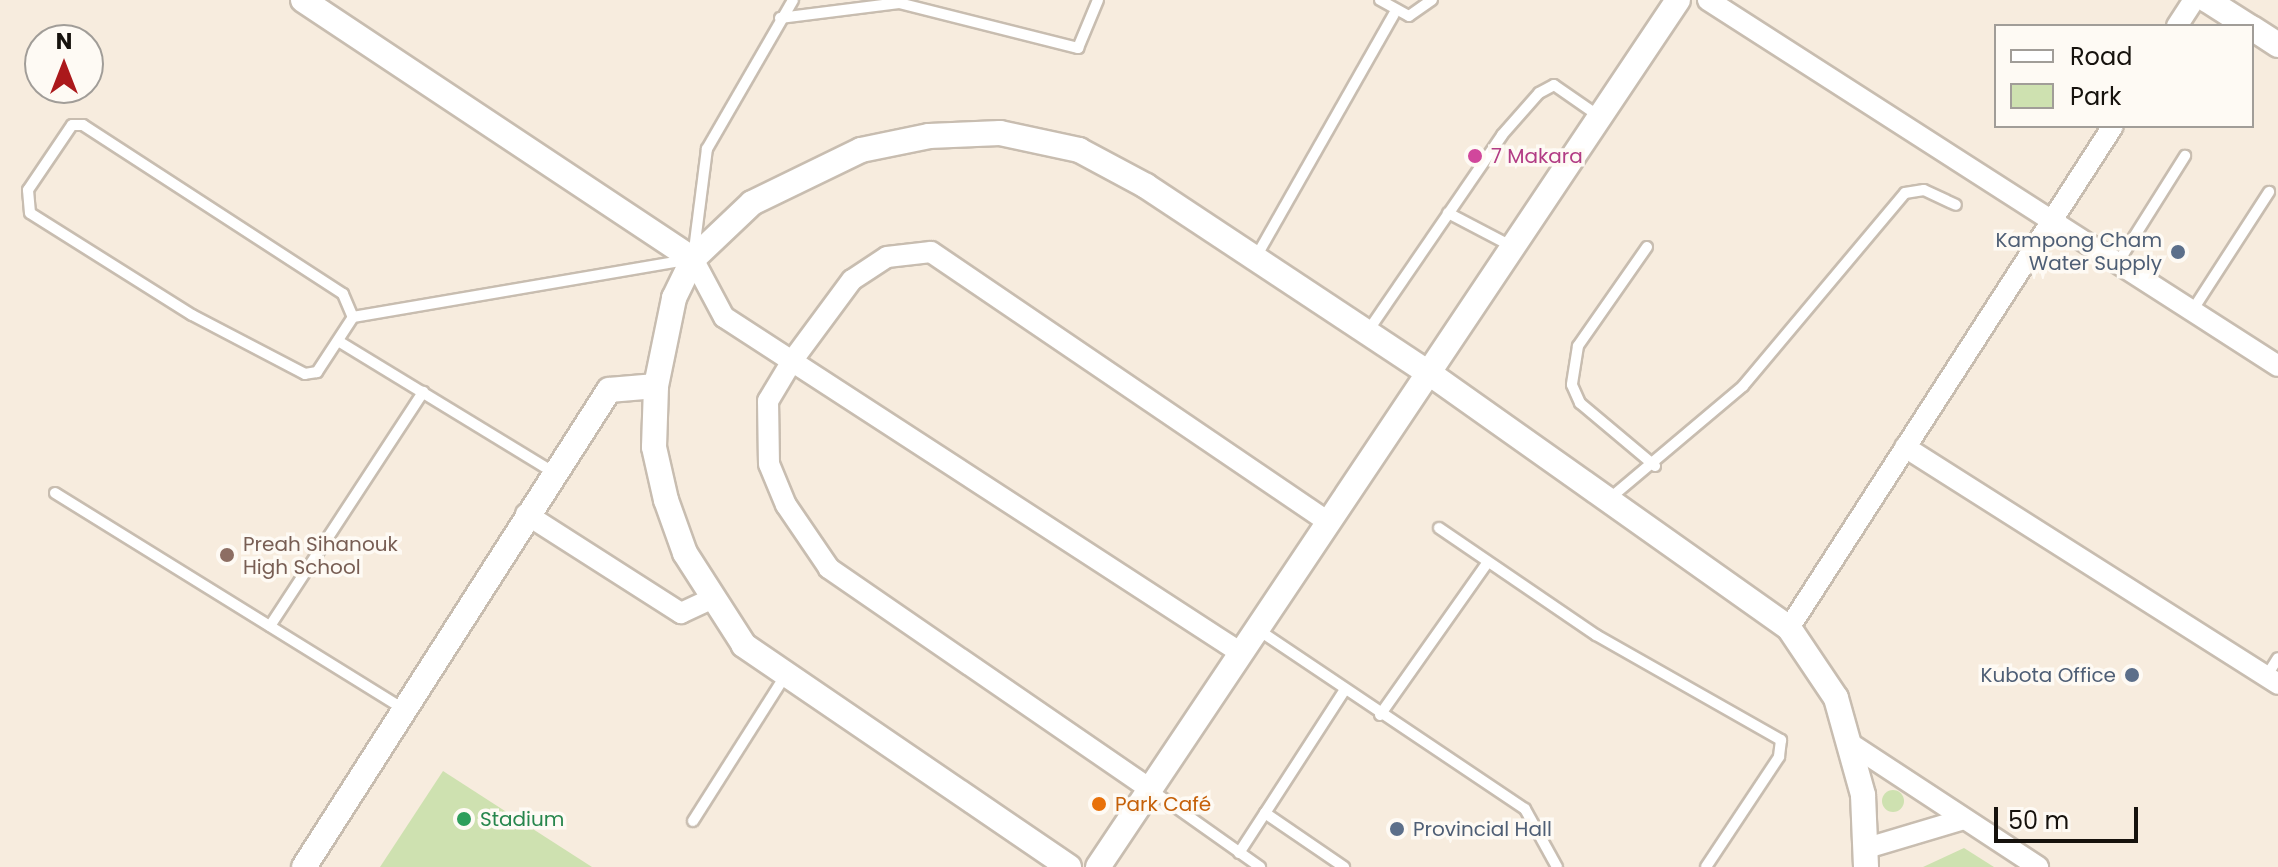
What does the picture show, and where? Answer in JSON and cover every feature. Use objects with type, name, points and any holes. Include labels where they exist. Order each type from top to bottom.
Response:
[{"type":"street","points":[[303,0],[693,259],[724,317],[1241,653]]},
{"type":"street","points":[[1098,867],[1678,0]]},
{"type":"street","points":[[1708,0],[2278,366]]},
{"type":"street","points":[[2178,24],[2194,0]]},
{"type":"street","points":[[2207,0],[2245,24]]},
{"type":"street","points":[[2254,30],[2278,45]]},
{"type":"street","points":[[1789,628],[2112,128]]},
{"type":"street","points":[[1069,867],[783,679],[744,645],[685,553],[666,500],[654,447],[656,386],[674,298],[693,259],[752,203],[805,173],[861,150],[929,136],[1000,133],[1079,150],[1256,257],[1429,373],[1789,628],[1819,663],[1851,744],[1867,858],[1961,820]]},
{"type":"street","points":[[1150,789],[829,568],[786,505],[769,464],[768,401],[792,361],[852,280],[887,257],[931,252],[1329,522]]},
{"type":"street","points":[[304,867],[526,514],[609,390],[656,386]]},
{"type":"street","points":[[1905,447],[2272,681]]},
{"type":"street","points":[[526,514],[681,613],[713,598]]},
{"type":"street","points":[[1851,744],[1961,820],[2038,867]]},
{"type":"lane","points":[[353,317],[693,259],[707,149],[793,0]]},
{"type":"lane","points":[[780,18],[899,3],[1078,48],[1098,0]]},
{"type":"lane","points":[[1380,0],[1394,14],[1409,16],[1432,0]]},
{"type":"lane","points":[[1256,257],[1394,14]]},
{"type":"lane","points":[[1366,333],[1448,213],[1539,93],[1554,85],[1600,117]]},
{"type":"lane","points":[[83,125],[343,294],[353,317],[340,342],[317,372],[305,374],[192,315],[30,213],[28,190],[62,137],[83,125]]},
{"type":"lane","points":[[2117,264],[2185,156]]},
{"type":"lane","points":[[1609,499],[1655,466],[1786,339],[1905,193],[1924,190],[1956,205]]},
{"type":"lane","points":[[2192,311],[2269,192]]},
{"type":"lane","points":[[1448,213],[1513,247]]},
{"type":"lane","points":[[1647,247],[1578,346],[1572,385],[1580,403],[1655,466]]},
{"type":"lane","points":[[340,342],[553,472]]},
{"type":"lane","points":[[270,626],[423,392]]},
{"type":"lane","points":[[55,493],[404,709]]},
{"type":"lane","points":[[1439,528],[1596,635],[1781,740],[1779,757],[1706,867]]},
{"type":"lane","points":[[1380,715],[1488,562]]},
{"type":"lane","points":[[1257,629],[1344,691],[1525,809],[1557,867]]},
{"type":"lane","points":[[2272,681],[2278,658]]},
{"type":"lane","points":[[693,821],[783,679]]},
{"type":"lane","points":[[1239,853],[1344,691]]},
{"type":"lane","points":[[1150,789],[1260,867]]},
{"type":"lane","points":[[1265,813],[1341,866]]},
{"type":"green space","name":"Stadium","points":[[443,771],[592,867],[380,867]]},
{"type":"green space","points":[[1893,790],[1901,793],[1904,801],[1901,809],[1893,812],[1885,809],[1882,801],[1885,793]]},
{"type":"green space","points":[[1964,848],[1994,867],[1923,867]]},
{"type":"place","name":"7 Makara","points":[[1475,156]]},
{"type":"place","name":"Kampong Cham Water Supply","points":[[2178,252]]},
{"type":"place","name":"Preah Sihanouk High School","points":[[227,555]]},
{"type":"place","name":"Kubota Office","points":[[2132,675]]},
{"type":"place","name":"Park Café","points":[[1099,804]]},
{"type":"place","name":"Stadium","points":[[464,819]]},
{"type":"place","name":"Provincial Hall","points":[[1397,829]]}]
